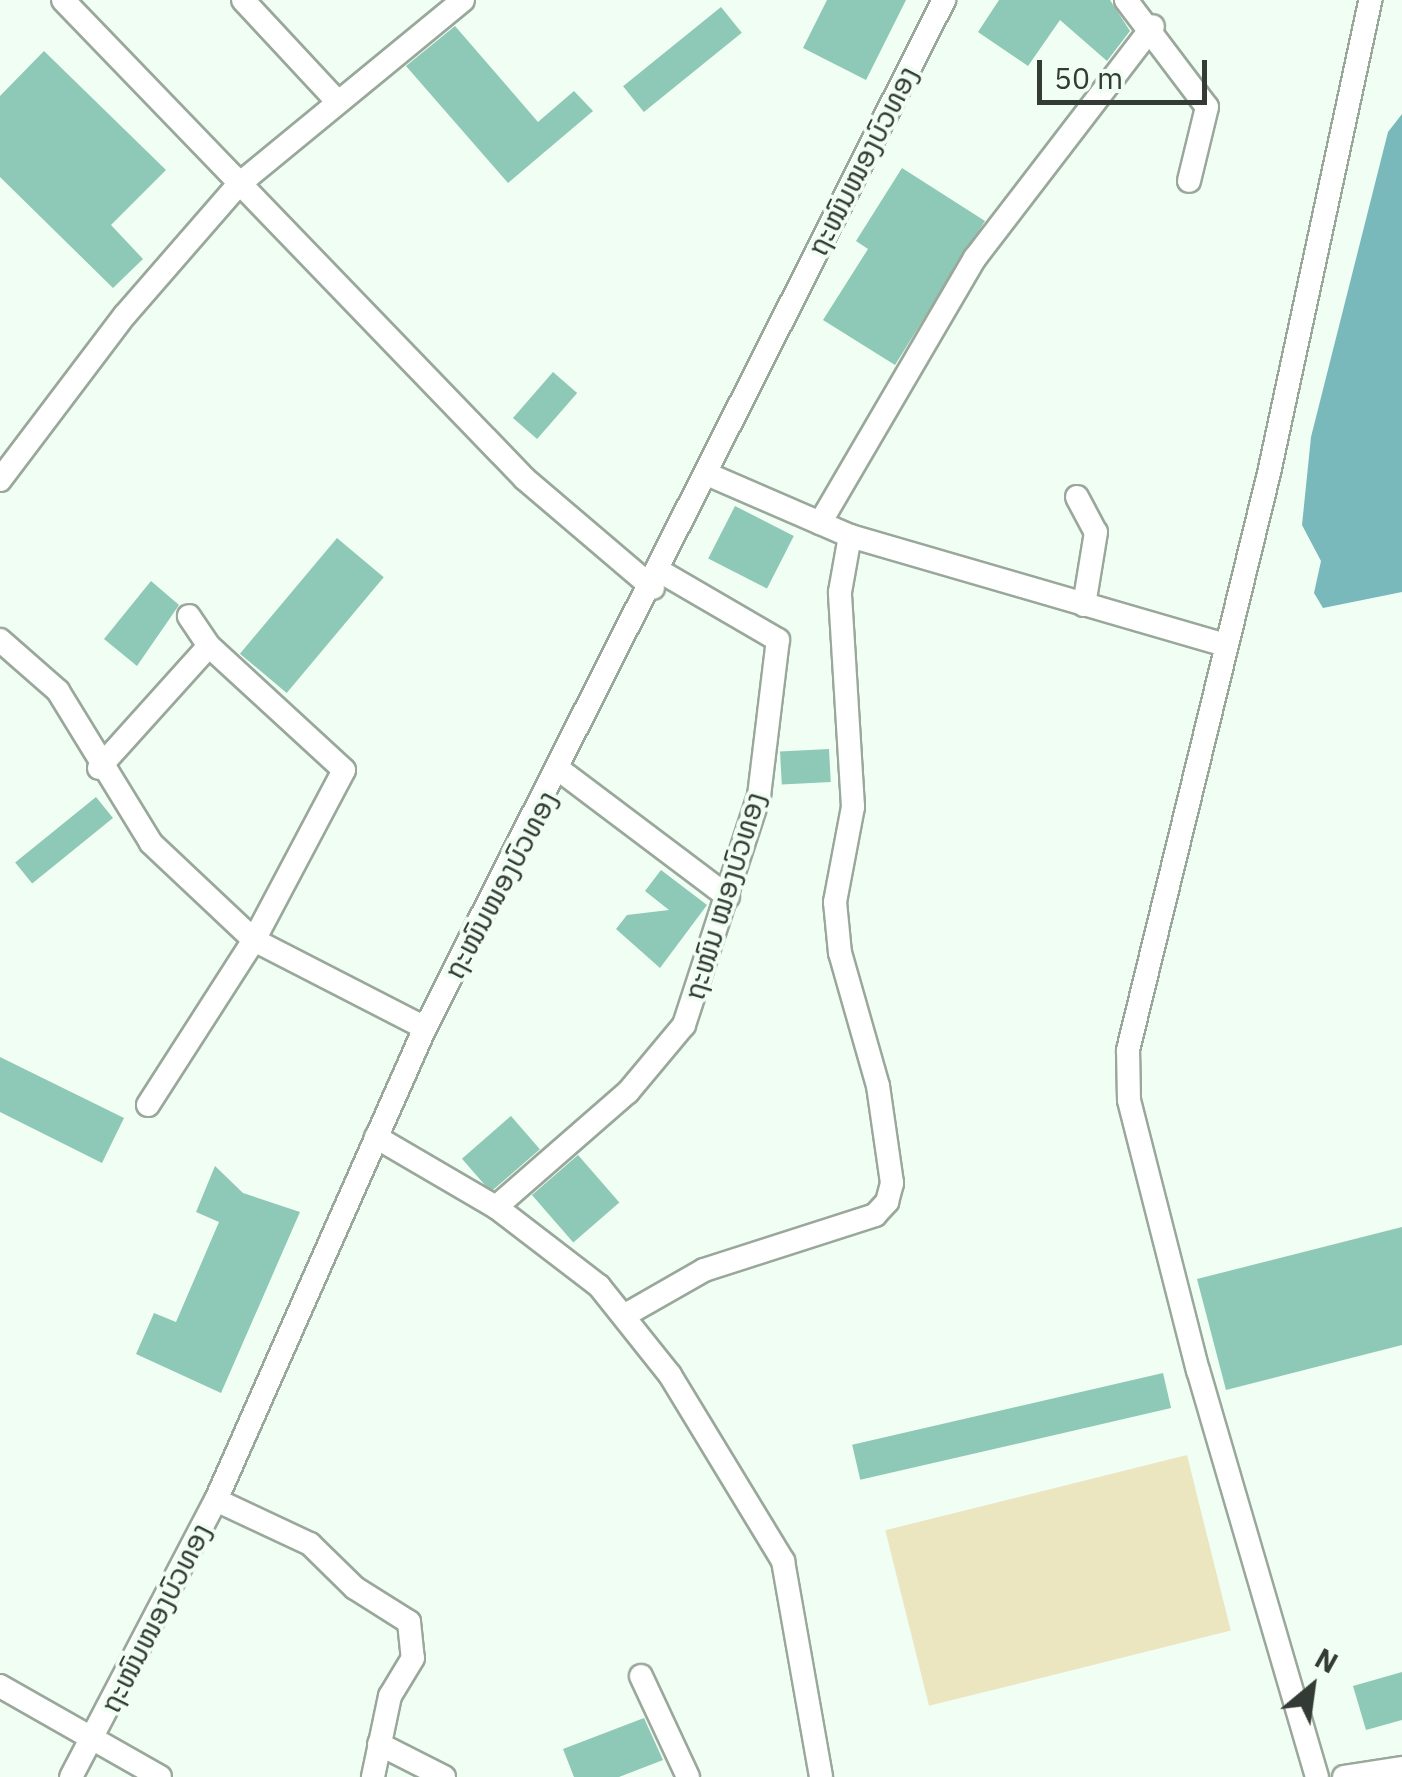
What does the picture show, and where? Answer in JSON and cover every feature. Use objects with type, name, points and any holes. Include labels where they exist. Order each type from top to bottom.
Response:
[{"type":"street","points":[[63,0],[525,479],[657,580]]},
{"type":"street","points":[[244,0],[336,100]]},
{"type":"street","points":[[0,480],[125,315],[238,185],[336,100],[463,0]]},
{"type":"street","name":"ຖະໜົນໜອງບົວທອງ","points":[[71,1777],[216,1500],[425,1028],[562,771],[944,0]]},
{"type":"street","points":[[1126,0],[1153,26],[1207,107],[1189,181]]},
{"type":"street","points":[[1317,1777],[1129,1100],[1137,995],[1225,645],[1370,0]]},
{"type":"street","points":[[820,523],[975,258],[1153,26]]},
{"type":"street","points":[[707,474],[850,536],[1225,645]]},
{"type":"street","points":[[1077,497],[1096,532],[1084,605]]},
{"type":"street","points":[[626,1314],[704,1270],[875,1215],[887,1202],[892,1183],[878,1086],[840,953],[835,902],[854,807],[840,592],[850,536]]},
{"type":"street","name":"ຖະໜົນ ໝອງບົວທອງ","points":[[496,1207],[628,1092],[684,1024],[759,796],[778,640],[657,580]]},
{"type":"street","points":[[148,1104],[254,940],[344,770],[210,646],[190,616]]},
{"type":"street","points":[[0,640],[58,690],[99,768],[151,843],[254,940],[425,1028]]},
{"type":"street","points":[[99,768],[210,646]]},
{"type":"street","points":[[562,771],[728,897]]},
{"type":"street","points":[[376,1137],[496,1207],[626,1314],[736,1474],[783,1560],[821,1777]]},
{"type":"street","points":[[216,1500],[310,1544],[355,1588],[409,1622],[413,1658],[390,1696],[374,1777]]},
{"type":"street","points":[[641,1676],[688,1777]]},
{"type":"street","points":[[0,1686],[160,1777]]},
{"type":"street","points":[[379,1744],[444,1777]]},
{"type":"street","points":[[1344,1777],[1402,1768]]},
{"type":"shaded area","points":[[1187,1455],[1231,1631],[929,1706],[885,1530]]},
{"type":"water","points":[[1402,114],[1402,592],[1323,608],[1314,593],[1321,561],[1302,525],[1311,437],[1388,132]]},
{"type":"building","points":[[827,0],[906,0],[866,80],[803,48]]},
{"type":"building","points":[[999,0],[1110,0],[1130,31],[1107,61],[1060,20],[1028,66],[978,32]]},
{"type":"building","points":[[721,7],[742,33],[644,112],[623,86]]},
{"type":"building","points":[[455,26],[538,122],[574,91],[593,111],[508,183],[406,66]]},
{"type":"building","points":[[44,51],[166,170],[111,225],[143,259],[113,288],[0,177],[0,96]]},
{"type":"building","points":[[902,168],[985,221],[895,365],[823,320],[868,249],[856,241]]},
{"type":"building","points":[[553,372],[577,393],[537,439],[513,418]]},
{"type":"building","points":[[735,506],[794,536],[767,589],[708,559]]},
{"type":"building","points":[[337,538],[384,577],[287,693],[240,654]]},
{"type":"building","points":[[151,581],[179,605],[137,666],[104,639]]},
{"type":"building","points":[[829,749],[831,782],[782,785],[780,752]]},
{"type":"building","points":[[96,797],[113,818],[32,883],[15,862]]},
{"type":"building","points":[[661,870],[707,905],[660,968],[616,929],[627,915],[669,910],[645,891]]},
{"type":"building","points":[[0,1057],[124,1118],[102,1163],[0,1112]]},
{"type":"building","points":[[511,1116],[540,1149],[491,1192],[462,1159]]},
{"type":"building","points":[[578,1155],[619,1203],[573,1243],[532,1195]]},
{"type":"building","points":[[215,1166],[243,1193],[300,1212],[221,1393],[136,1354],[154,1313],[176,1322],[219,1222],[196,1212]]},
{"type":"building","points":[[1402,1227],[1402,1345],[1226,1390],[1197,1279]]},
{"type":"building","points":[[1163,1373],[1171,1408],[860,1480],[852,1445]]},
{"type":"building","points":[[1402,1672],[1402,1720],[1366,1730],[1353,1686]]},
{"type":"building","points":[[644,1718],[663,1760],[619,1777],[574,1777],[563,1749]]}]
